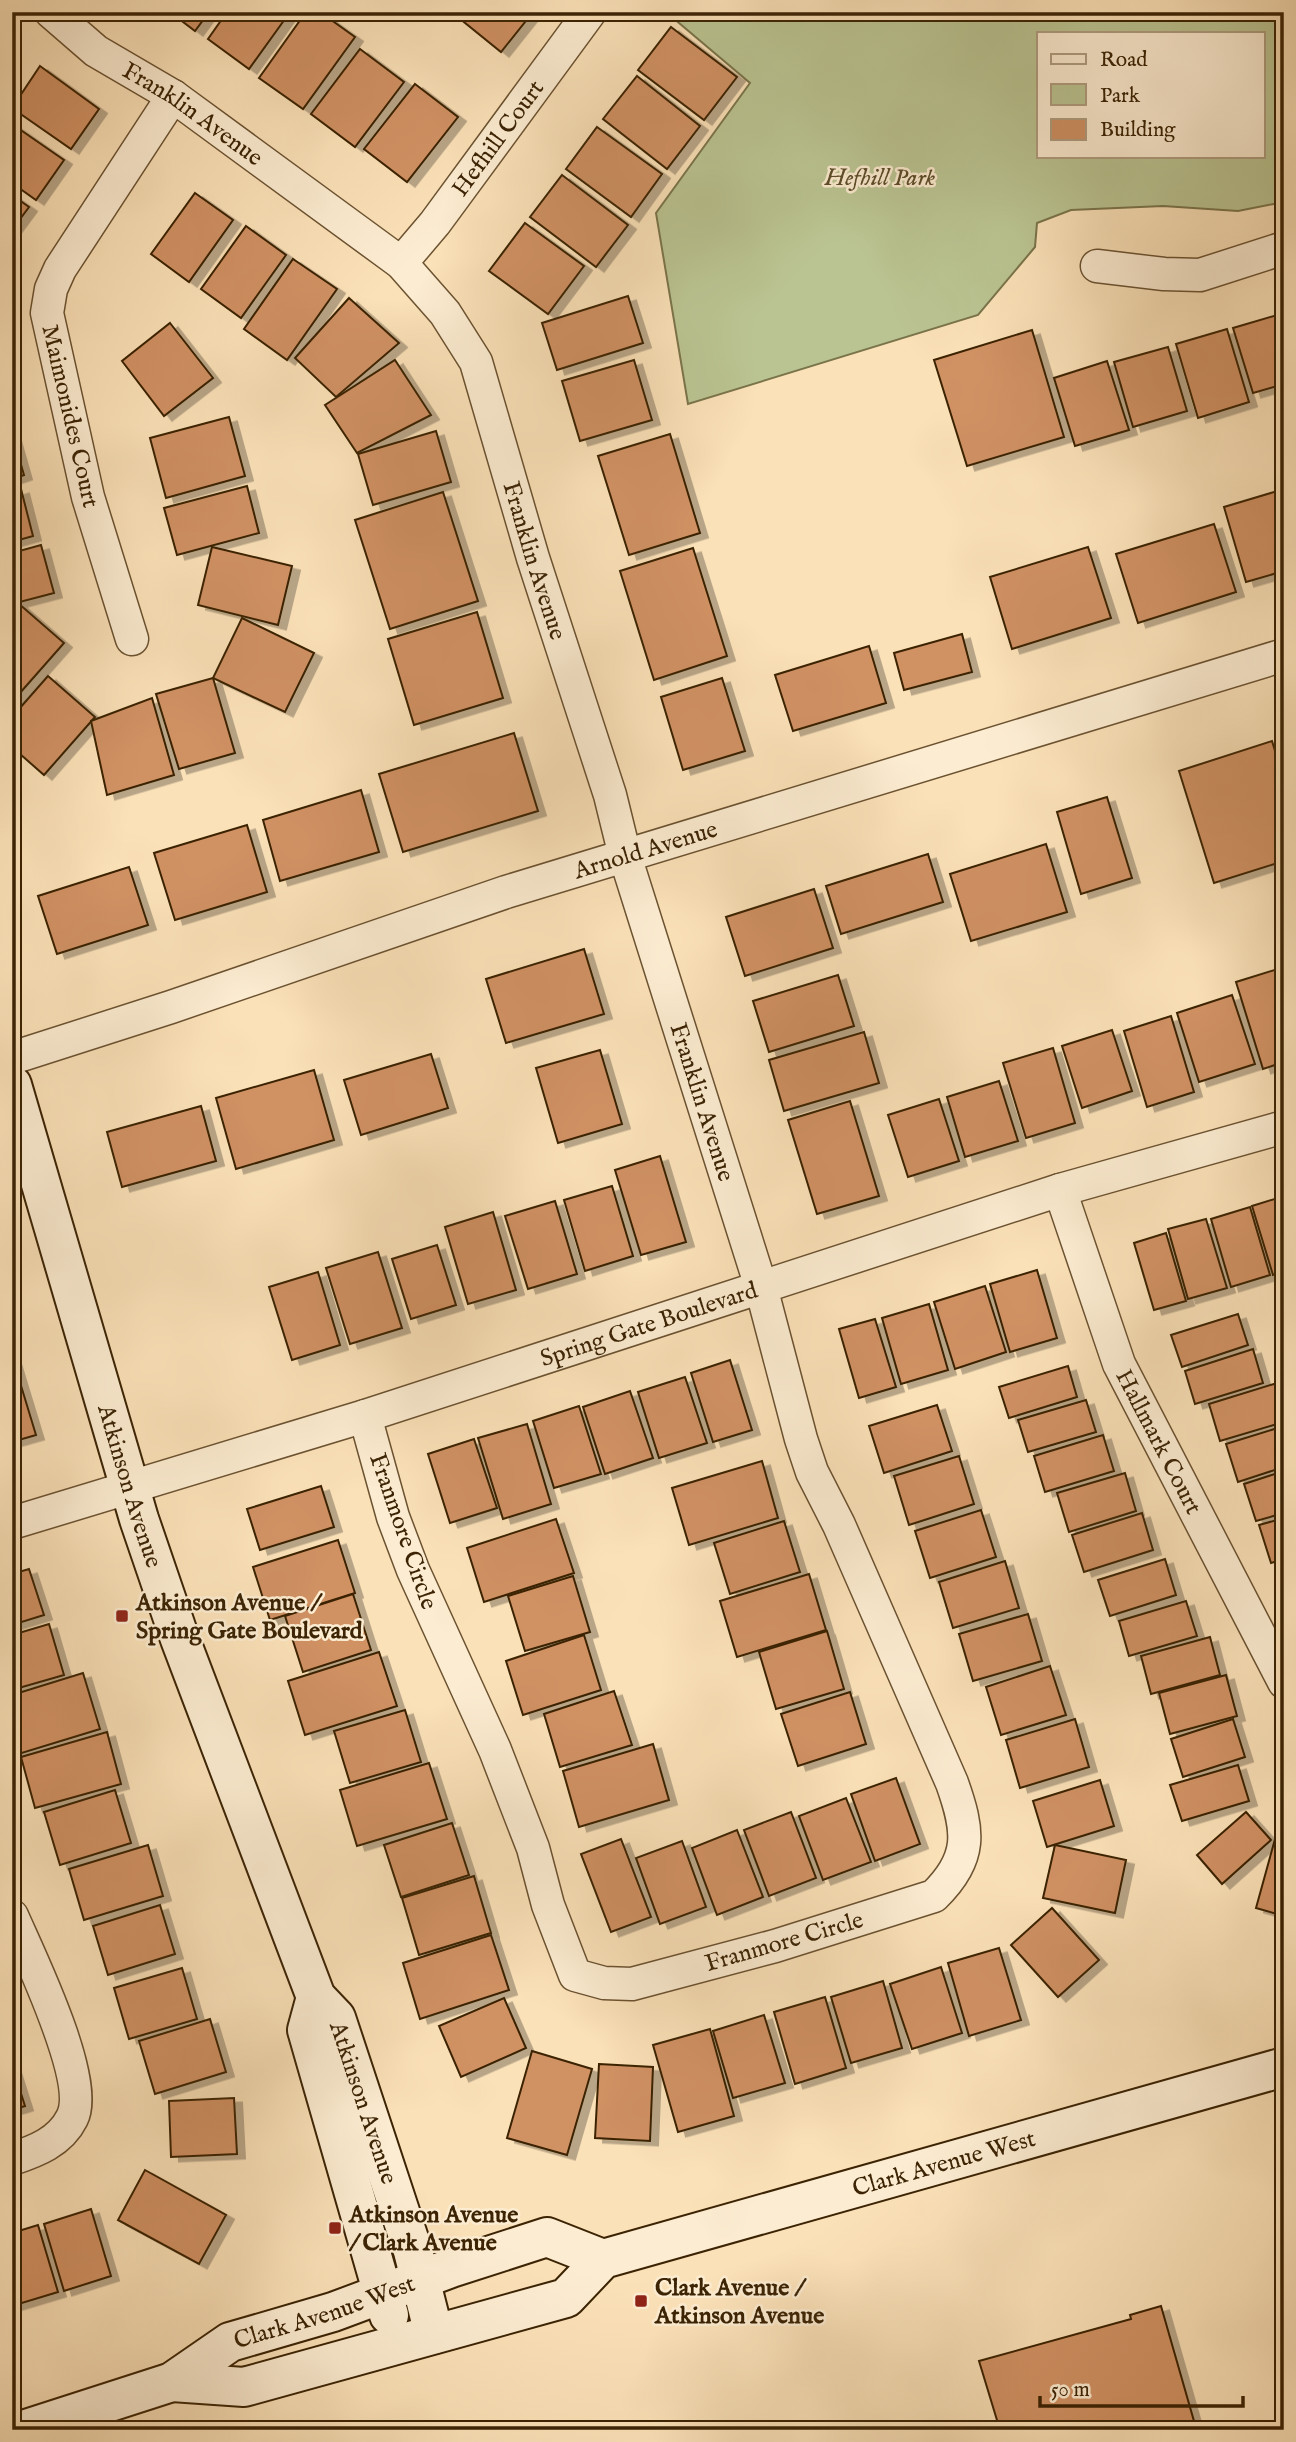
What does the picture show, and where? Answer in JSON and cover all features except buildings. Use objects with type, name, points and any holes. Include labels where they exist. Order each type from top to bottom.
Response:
[{"type":"street","name":"Franklin Avenue","points":[[51,12],[96,51],[173,96],[401,263],[445,313],[476,362],[533,558],[610,794],[625,856],[761,1287]]},
{"type":"street","name":"Hefhill Court","points":[[401,263],[435,223],[590,12]]},
{"type":"street","name":"Maimonides Court","points":[[132,639],[88,497],[47,313],[51,289],[60,269],[173,96]]},
{"type":"street","points":[[1097,266],[1164,274],[1200,275],[1284,248]]},
{"type":"street","name":"Arnold Avenue","points":[[12,1058],[172,1007],[506,892],[1284,655]]},
{"type":"street","name":"Atkinson Avenue","points":[[12,1085],[129,1488],[180,1639],[316,1997],[336,2018],[413,2251],[433,2334]]},
{"type":"street","name":"Spring Gate Boulevard","points":[[12,1522],[365,1416],[1060,1190],[1284,1127]]},
{"type":"street","name":"Hallmark Court","points":[[1060,1190],[1119,1364],[1284,1682]]},
{"type":"street","name":"Franmore Circle","points":[[365,1416],[393,1517],[413,1570],[448,1652],[495,1750],[533,1848],[548,1905],[576,1975],[604,1983],[632,1984],[828,1931],[934,1896],[950,1880],[963,1856],[964,1816],[850,1549],[812,1472],[761,1287]]},
{"type":"street","points":[[12,1916],[63,2038],[75,2079],[74,2115],[61,2135],[12,2159]]},
{"type":"street","name":"Atkinson Avenue","points":[[316,1997],[307,2030],[384,2292],[396,2345]]},
{"type":"street","name":"Clark Avenue West","points":[[172,2382],[244,2387],[566,2298],[603,2259],[1284,2067]]},
{"type":"street","name":"Clark Avenue West","points":[[23,2430],[172,2382],[230,2342],[333,2312],[547,2237],[603,2259]]},
{"type":"green space","name":"Hefhill Park","points":[[666,12],[1284,12],[1284,202],[1238,211],[1163,206],[1071,210],[1037,223],[1035,247],[978,315],[688,404],[656,213],[750,83]]},
{"type":"place","name":"Atkinson Avenue / Spring Gate Boulevard","points":[[122,1616]]},
{"type":"place","name":"Atkinson Avenue / Clark Avenue","points":[[335,2228]]},
{"type":"place","name":"Clark Avenue / Atkinson Avenue","points":[[641,2301]]}]
